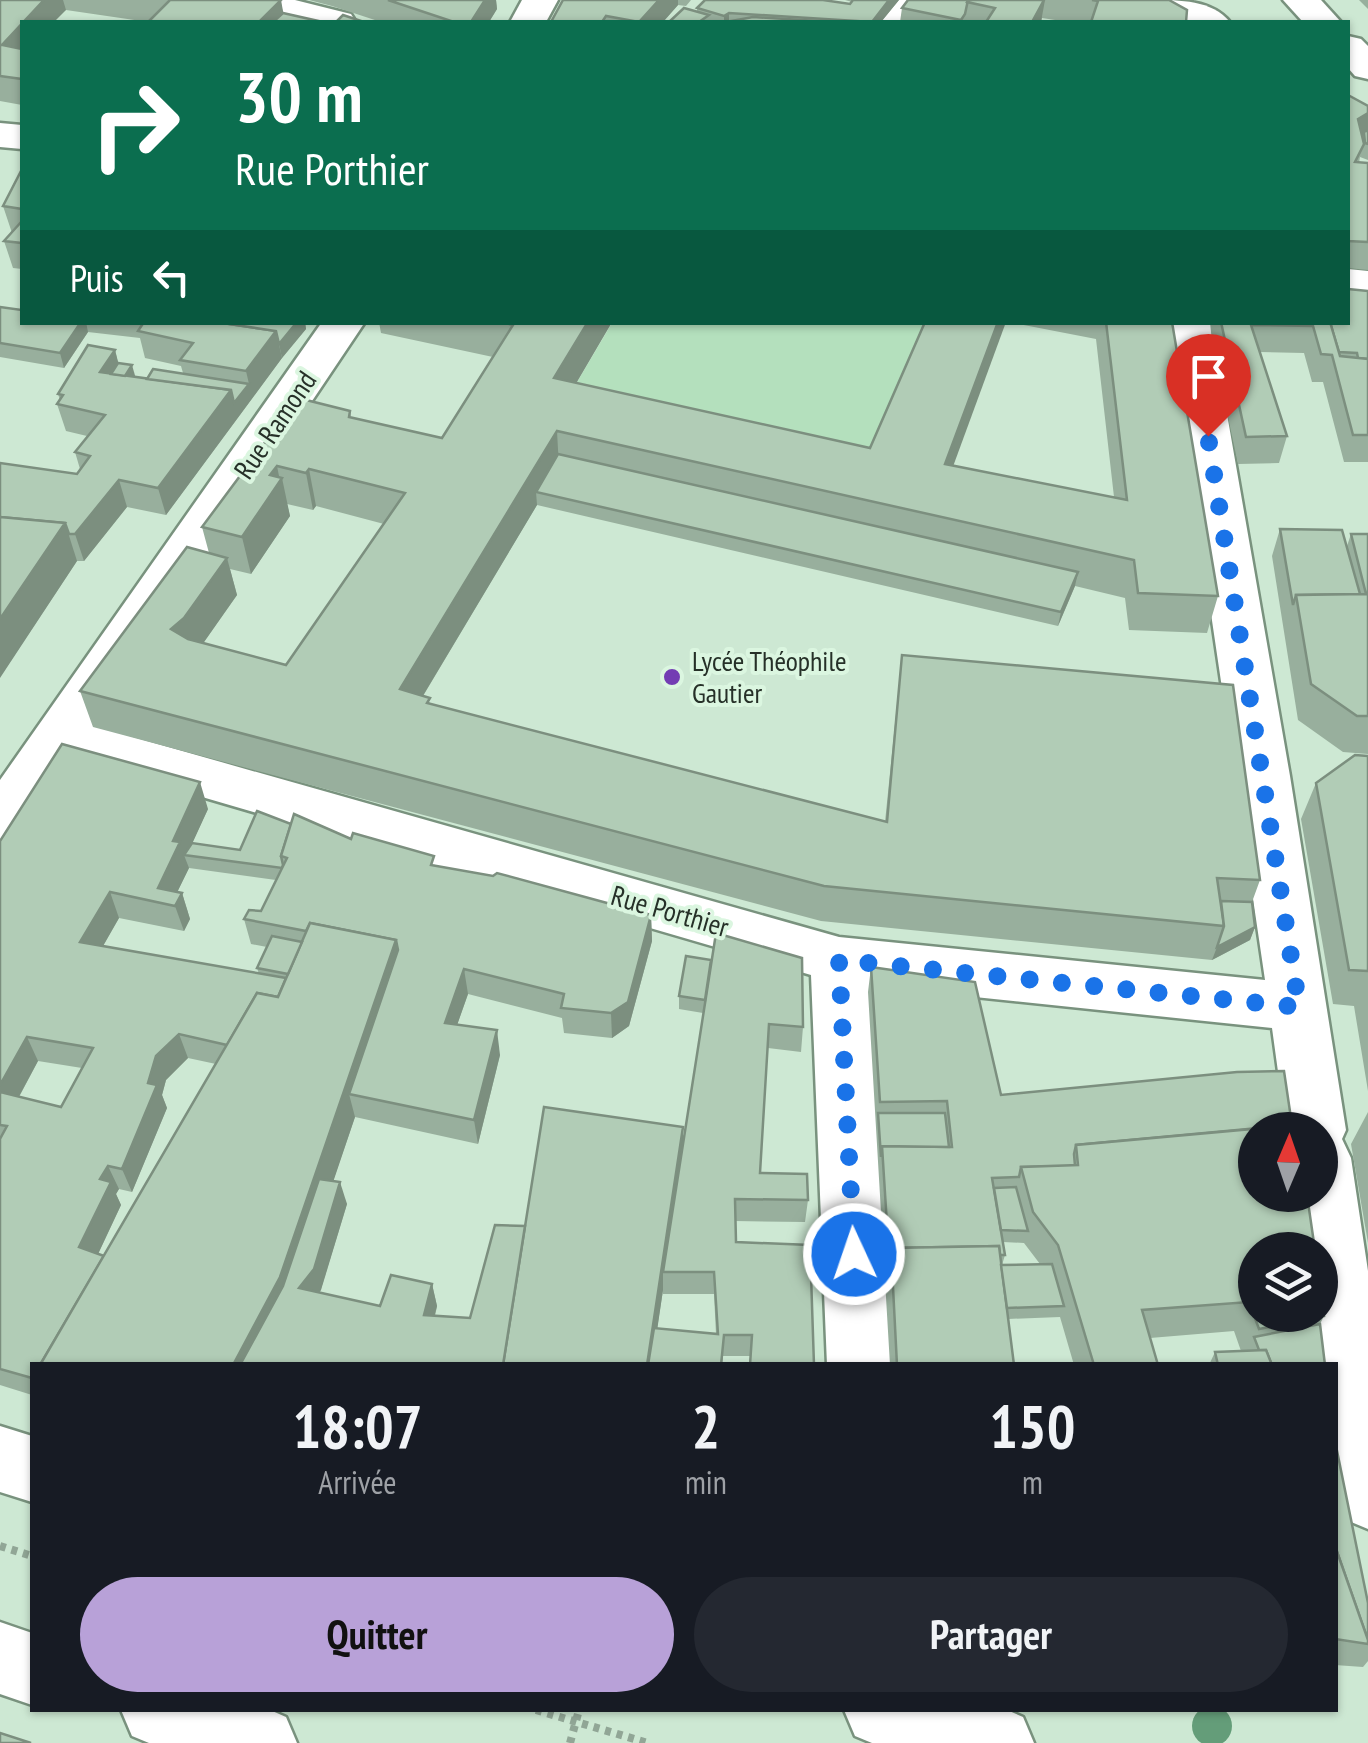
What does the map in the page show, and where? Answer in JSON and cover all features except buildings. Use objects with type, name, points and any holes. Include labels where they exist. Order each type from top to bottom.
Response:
[{"type":"street","points":[[254,0],[330,20]]},
{"type":"street","points":[[1170,0],[1205,20]]},
{"type":"street","points":[[1301,0],[1321,20]]},
{"type":"street","points":[[1350,50],[1368,68]]},
{"type":"street","name":"Rue Ramond","points":[[0,822],[342,325]]},
{"type":"street","points":[[1189,325],[1314,1112]]},
{"type":"street","name":"Rue Porthier","points":[[57,736],[839,960],[1299,1007]]},
{"type":"street","points":[[839,960],[860,1362]]},
{"type":"street","points":[[1328,1212],[1368,1495]]},
{"type":"street","points":[[0,1459],[30,1467]]},
{"type":"street","points":[[0,1658],[30,1667]]},
{"type":"street","points":[[164,1712],[260,1743]]},
{"type":"street","points":[[889,1712],[997,1743]]},
{"type":"path","points":[[0,1546],[30,1555]]},
{"type":"path","points":[[543,1712],[648,1743]]},
{"type":"path","points":[[570,1743],[578,1712]]},
{"type":"green space","points":[[611,325],[936,325],[866,485],[557,416]]},
{"type":"place","name":"Lycée Théophile Gautier","points":[[672,677]]},
{"type":"route","points":[[854,1254],[839,960],[1299,1007],[1208,436]]}]
